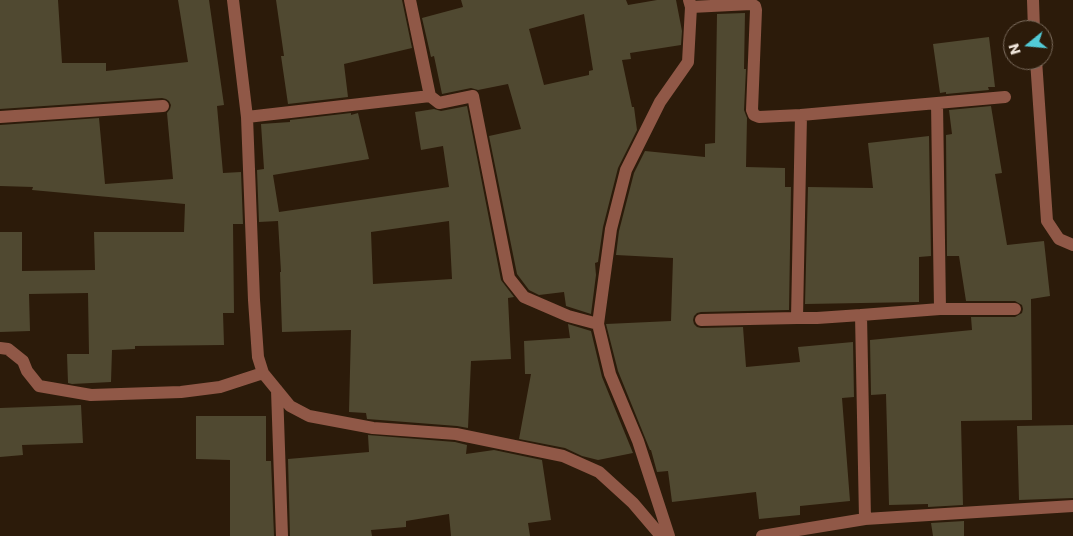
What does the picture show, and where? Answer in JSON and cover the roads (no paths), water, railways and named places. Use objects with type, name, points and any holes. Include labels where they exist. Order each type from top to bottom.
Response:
[{"type":"street","points":[[233,0],[246,117],[254,300],[258,357],[262,373],[290,406],[308,416],[373,428],[456,434],[563,456],[599,472],[633,503],[661,536]]},
{"type":"street","points":[[410,0],[430,96],[439,103],[473,96],[509,278],[524,297],[568,316],[598,324]]},
{"type":"street","points":[[1032,0],[1033,20]]},
{"type":"street","points":[[669,536],[638,441],[610,374],[598,324],[611,229],[626,170],[660,102],[688,62],[690,4],[751,4],[755,6],[752,110],[754,115],[759,117],[1005,97]]},
{"type":"street","points":[[1037,70],[1047,221],[1059,239],[1073,245]]},
{"type":"street","points":[[246,117],[430,96]]},
{"type":"street","points":[[937,103],[940,309]]},
{"type":"street","points":[[0,117],[163,106]]},
{"type":"street","points":[[797,318],[801,115]]},
{"type":"street","points":[[701,320],[817,318],[940,309],[1015,309]]},
{"type":"street","points":[[861,315],[866,519]]},
{"type":"street","points":[[0,348],[8,349],[24,361],[27,371],[39,386],[91,395],[181,392],[220,387],[262,373]]},
{"type":"street","points":[[277,390],[282,536]]},
{"type":"street","points":[[762,536],[866,519],[1073,506]]}]
